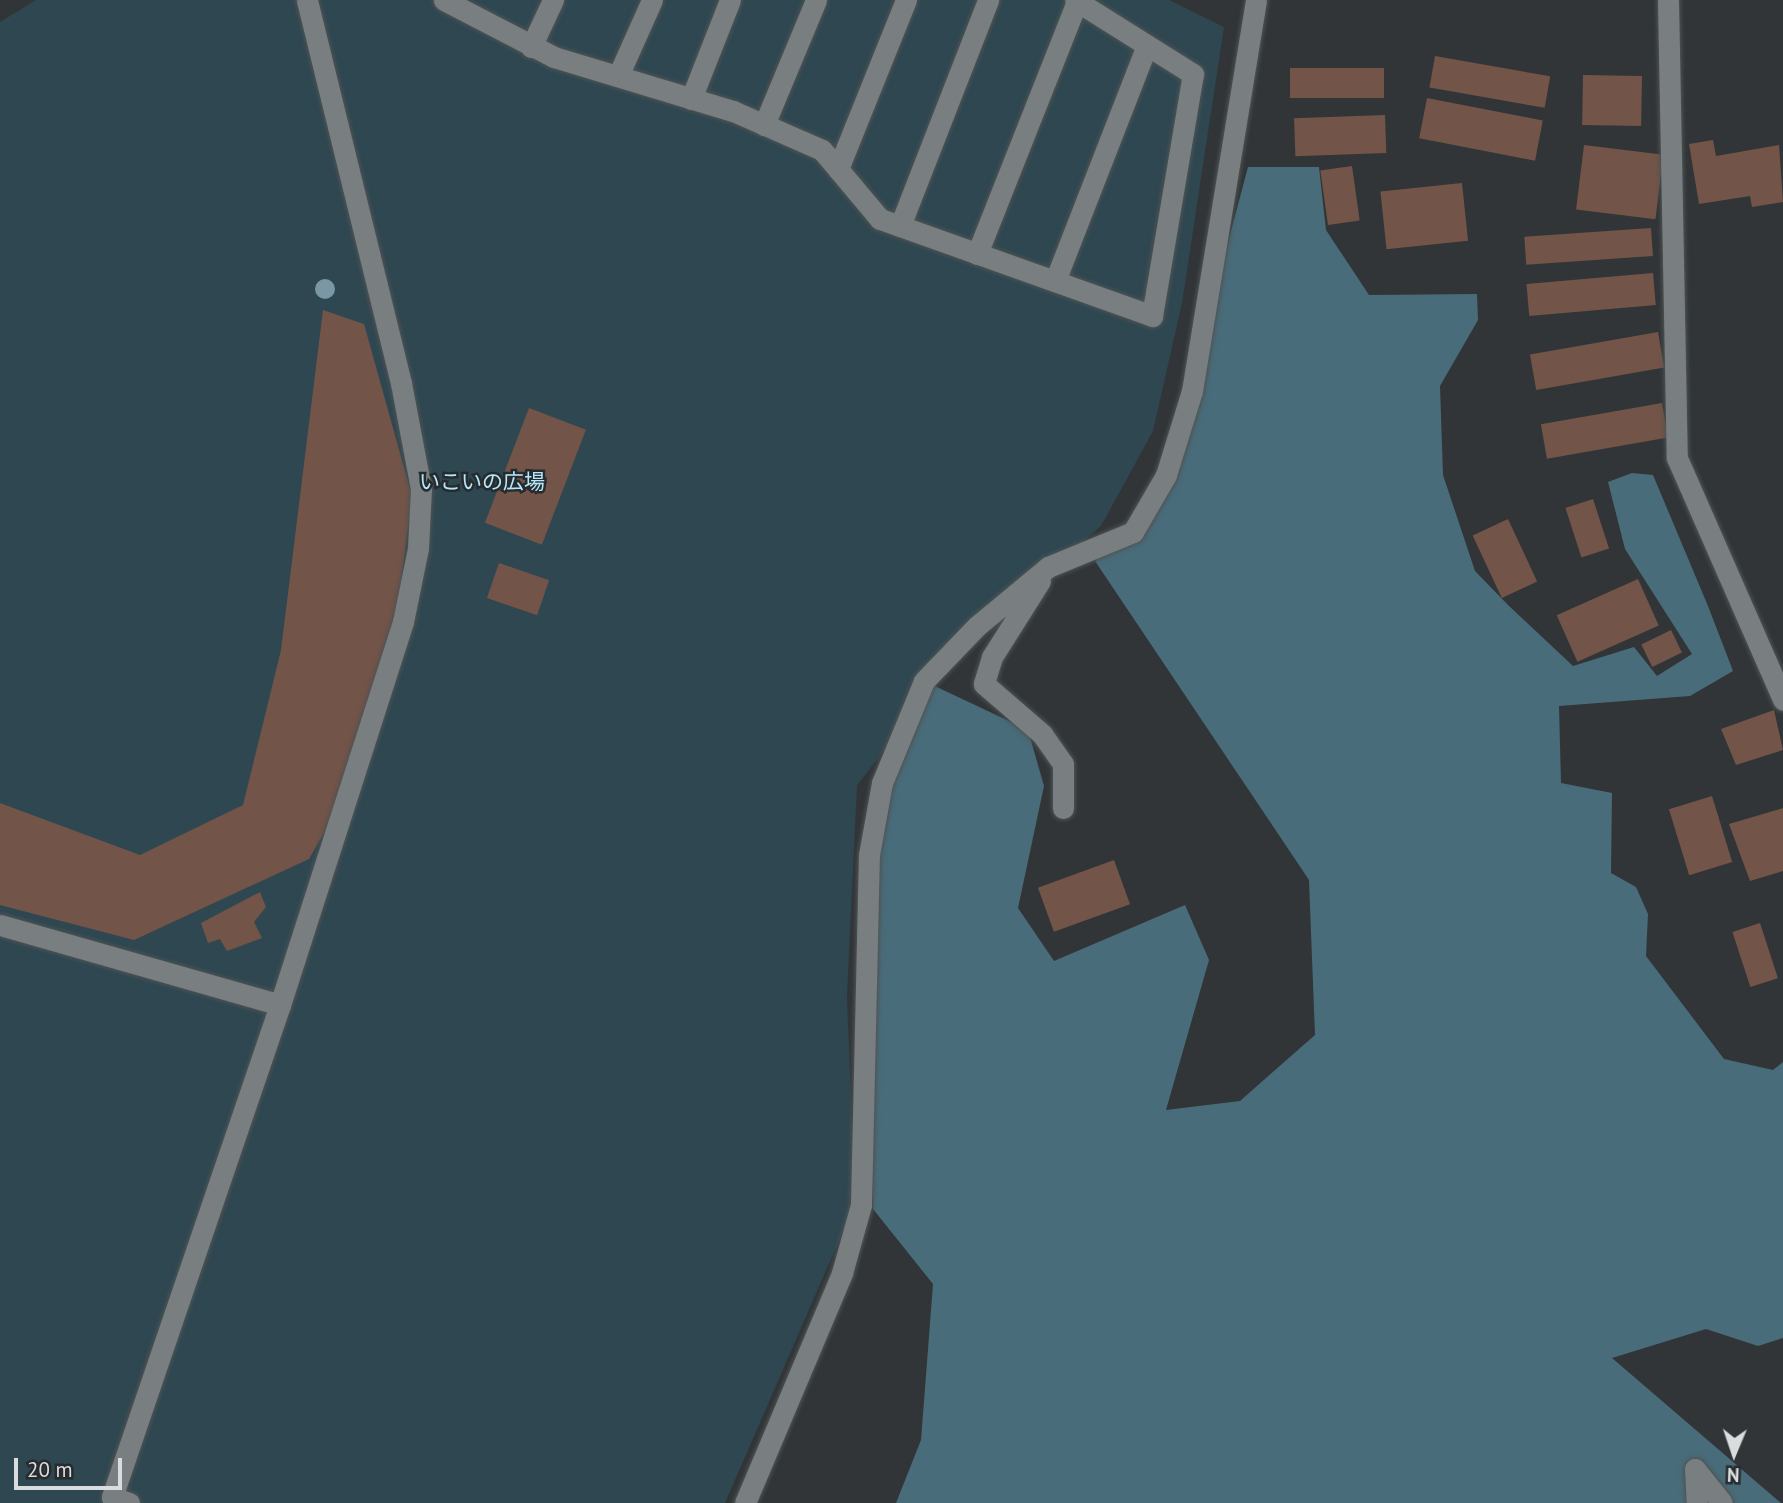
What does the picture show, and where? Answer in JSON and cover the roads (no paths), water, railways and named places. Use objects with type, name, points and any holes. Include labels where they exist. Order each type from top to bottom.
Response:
[{"type":"street","points":[[129,1503],[112,1497],[280,1005],[403,622],[418,548],[421,489],[307,0]]},
{"type":"street","points":[[531,47],[553,0]]},
{"type":"street","points":[[618,76],[652,0]]},
{"type":"street","points":[[691,99],[730,0]]},
{"type":"street","points":[[764,125],[816,0]]},
{"type":"street","points":[[838,169],[906,0]]},
{"type":"street","points":[[900,226],[988,0]]},
{"type":"street","points":[[456,4],[531,47],[691,99],[764,125],[822,150],[880,219],[977,254],[1152,316],[1193,74],[1076,0],[977,254]]},
{"type":"street","points":[[745,1503],[842,1273],[862,1205],[869,855],[882,783],[924,681],[976,626],[1048,568],[1133,532],[1166,475],[1192,391],[1256,0]]},
{"type":"street","points":[[1668,0],[1677,457],[1783,700]]},
{"type":"street","points":[[1055,281],[1147,45]]},
{"type":"street","points":[[1048,568],[992,657],[985,684],[1042,734],[1063,764],[1063,808]]},
{"type":"street","points":[[0,925],[280,1005]]},
{"type":"street","points":[[1698,1503],[1695,1469],[1722,1503]]},
{"type":"park label","name":"いこいの広場","points":[[482,482]]}]
